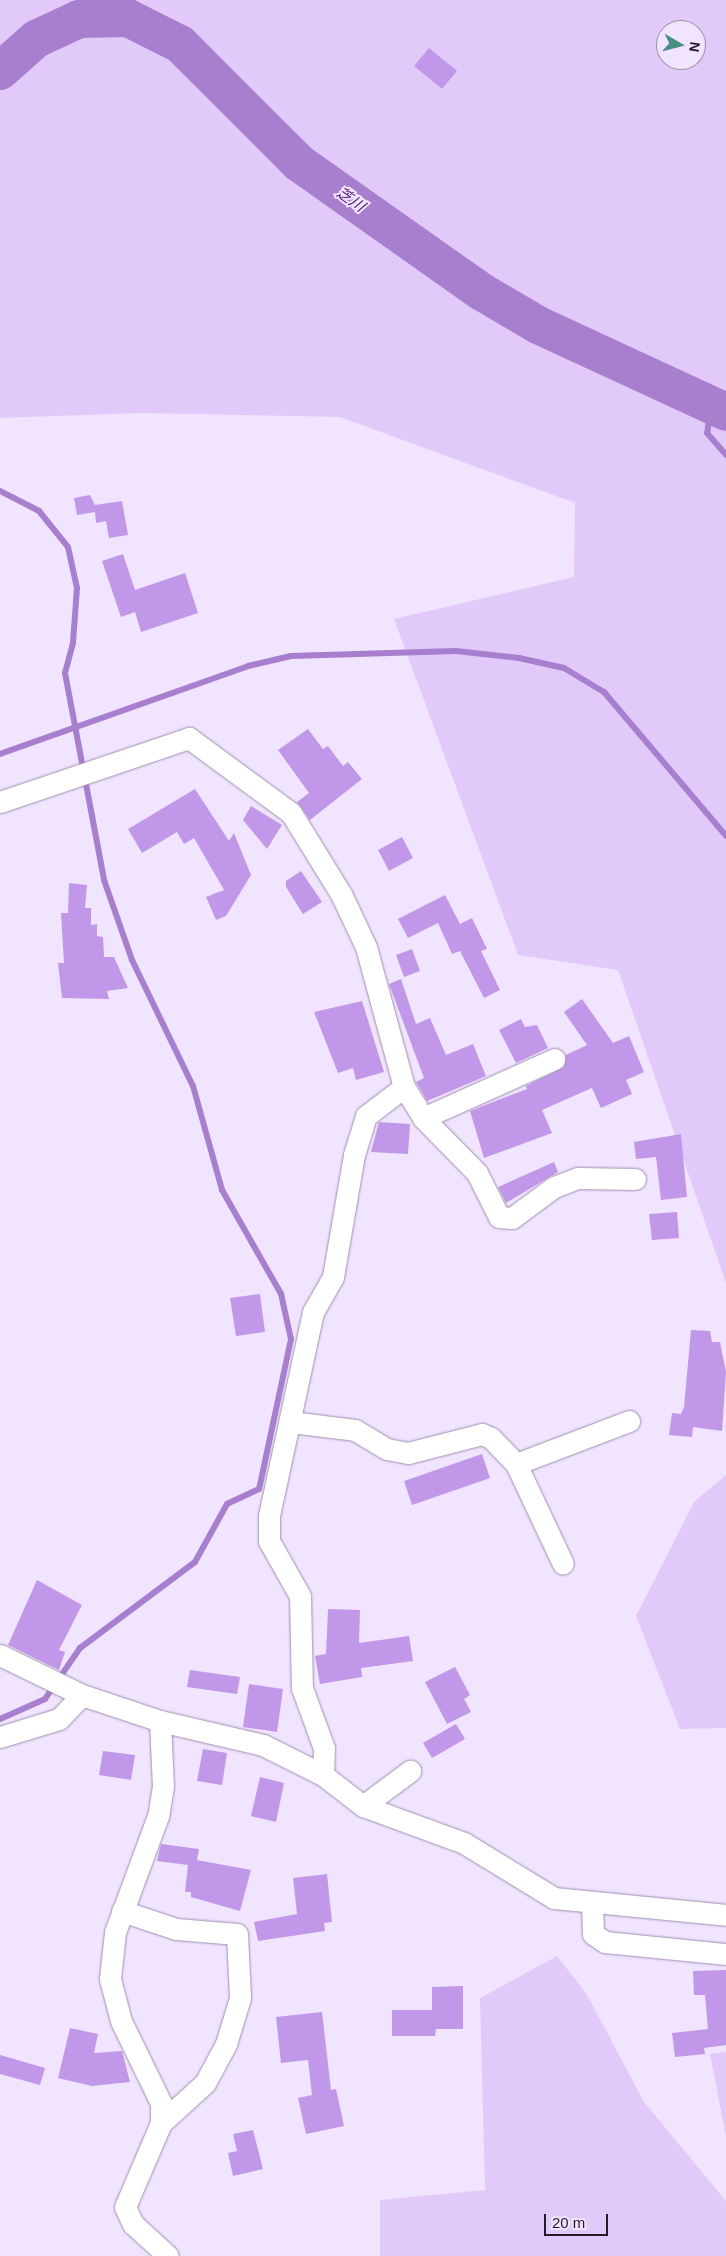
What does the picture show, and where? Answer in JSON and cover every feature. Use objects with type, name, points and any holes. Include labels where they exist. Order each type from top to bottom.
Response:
[{"type":"street","points":[[0,802],[189,738],[254,783],[291,813],[342,896],[366,947],[404,1087],[423,1118],[477,1173],[499,1217],[512,1218],[554,1188],[578,1178],[635,1179]]},
{"type":"street","points":[[423,1118],[554,1059]]},
{"type":"street","points":[[323,1775],[324,1748],[302,1688],[300,1596],[270,1541],[269,1516],[291,1422],[313,1312],[334,1278],[354,1155],[366,1116],[404,1087]]},
{"type":"street","points":[[516,1464],[629,1421]]},
{"type":"street","points":[[291,1422],[355,1430],[387,1449],[408,1453],[482,1434],[516,1464],[562,1564]]},
{"type":"street","points":[[0,1655],[82,1696],[160,1721],[263,1744],[323,1775],[363,1806],[464,1843],[554,1898],[592,1904],[726,1915]]},
{"type":"street","points":[[0,1737],[59,1719],[82,1696]]},
{"type":"street","points":[[160,1721],[163,1786],[158,1816],[122,1911],[110,1952],[110,1979],[121,2021],[161,2103],[160,2123],[125,2207],[133,2224],[168,2256]]},
{"type":"street","points":[[363,1806],[410,1771]]},
{"type":"street","points":[[592,1904],[592,1934],[604,1942],[726,1954]]},
{"type":"street","points":[[122,1911],[176,1928],[237,1934],[240,1998],[226,2044],[205,2083],[160,2123]]},
{"type":"shaded area","points":[[0,0],[726,0],[726,1283],[618,970],[518,955],[394,619],[574,577],[575,503],[340,417],[141,413],[0,418]]},
{"type":"shaded area","points":[[726,1475],[726,1728],[680,1729],[636,1616],[694,1502]]},
{"type":"shaded area","points":[[557,1956],[586,1993],[644,2102],[726,2201],[726,2256],[380,2256],[380,2200],[485,2190],[480,1998]]},
{"type":"shaded area","points":[[726,2052],[726,2137],[710,2054]]},
{"type":"building","points":[[429,48],[457,71],[442,89],[414,66]]},
{"type":"building","points":[[90,495],[95,505],[122,501],[128,535],[109,538],[106,521],[96,523],[95,512],[77,515],[74,498]]},
{"type":"building","points":[[123,554],[135,590],[185,573],[198,613],[141,632],[135,612],[121,617],[102,561]]},
{"type":"building","points":[[308,729],[323,749],[328,746],[343,766],[348,762],[362,779],[310,820],[297,802],[309,793],[278,750]]},
{"type":"building","points":[[195,789],[229,841],[234,833],[251,875],[226,916],[216,920],[206,897],[224,890],[194,838],[184,844],[177,832],[142,853],[128,829]]},
{"type":"building","points":[[251,806],[282,825],[267,849],[243,820]]},
{"type":"building","points":[[402,837],[413,858],[389,871],[378,850]]},
{"type":"building","points":[[301,871],[322,902],[303,914],[286,887],[286,881]]},
{"type":"building","points":[[69,883],[87,885],[85,908],[91,908],[91,925],[97,924],[97,936],[103,937],[104,957],[114,957],[128,988],[107,991],[109,999],[62,998],[58,963],[64,963],[61,913],[68,913]]},
{"type":"building","points":[[445,895],[460,924],[472,918],[487,949],[481,951],[500,990],[484,998],[460,951],[452,954],[438,923],[408,938],[398,919]]},
{"type":"building","points":[[412,949],[420,971],[404,977],[396,955]]},
{"type":"building","points":[[401,979],[416,1024],[430,1018],[446,1055],[473,1044],[486,1076],[427,1101],[416,1082],[424,1078],[389,984]]},
{"type":"building","points":[[582,999],[613,1043],[629,1036],[644,1072],[626,1080],[632,1094],[601,1108],[592,1088],[542,1110],[552,1133],[484,1158],[470,1111],[527,1089],[526,1086],[564,1067],[566,1055],[587,1045],[564,1012]]},
{"type":"building","points":[[362,1001],[384,1072],[356,1080],[353,1068],[338,1073],[314,1012]]},
{"type":"building","points":[[521,1019],[525,1027],[537,1025],[548,1048],[516,1063],[499,1030]]},
{"type":"building","points":[[379,1122],[410,1124],[408,1154],[371,1152]]},
{"type":"building","points":[[681,1134],[687,1197],[661,1200],[656,1157],[636,1159],[634,1142]]},
{"type":"building","points":[[554,1162],[558,1172],[506,1203],[498,1187]]},
{"type":"building","points":[[677,1212],[679,1238],[652,1240],[649,1214]]},
{"type":"building","points":[[260,1294],[265,1332],[236,1336],[230,1298]]},
{"type":"building","points":[[691,1330],[710,1331],[712,1342],[720,1342],[726,1372],[722,1431],[693,1427],[692,1437],[669,1435],[672,1413],[681,1414],[684,1407]]},
{"type":"building","points":[[482,1454],[490,1478],[412,1505],[404,1481]]},
{"type":"building","points":[[37,1580],[82,1605],[59,1650],[65,1652],[59,1670],[8,1645]]},
{"type":"building","points":[[328,1609],[360,1610],[359,1643],[409,1636],[413,1661],[361,1668],[362,1677],[320,1684],[315,1656],[326,1654]]},
{"type":"building","points":[[455,1667],[470,1695],[464,1699],[471,1712],[447,1724],[425,1682]]},
{"type":"building","points":[[190,1670],[240,1677],[237,1694],[187,1687]]},
{"type":"building","points":[[249,1684],[283,1689],[277,1732],[243,1727]]},
{"type":"building","points":[[456,1724],[465,1739],[432,1758],[423,1743]]},
{"type":"building","points":[[203,1749],[227,1753],[222,1785],[197,1781]]},
{"type":"building","points":[[103,1751],[135,1755],[131,1780],[99,1775]]},
{"type":"building","points":[[260,1777],[284,1783],[276,1822],[251,1816]]},
{"type":"building","points":[[161,1844],[199,1849],[197,1860],[251,1870],[240,1911],[191,1897],[191,1892],[185,1892],[188,1865],[157,1861]]},
{"type":"building","points":[[327,1874],[332,1922],[324,1923],[325,1931],[258,1941],[254,1922],[297,1914],[293,1878]]},
{"type":"building","points":[[726,1970],[726,2045],[704,2048],[705,2054],[675,2057],[672,2033],[708,2029],[705,1995],[694,1995],[693,1971]]},
{"type":"building","points":[[463,1986],[463,2029],[436,2029],[435,2036],[392,2036],[392,2010],[432,2010],[432,1987]]},
{"type":"building","points":[[322,2012],[331,2090],[336,2089],[344,2126],[306,2134],[298,2098],[312,2095],[308,2060],[281,2063],[276,2017]]},
{"type":"building","points":[[70,2028],[98,2034],[94,2053],[122,2051],[130,2082],[92,2086],[58,2078]]},
{"type":"building","points":[[0,2055],[45,2068],[40,2085],[0,2074]]},
{"type":"building","points":[[253,2130],[263,2169],[233,2176],[228,2153],[237,2151],[233,2134]]},
{"type":"waterway","name":"芝川","points":[[0,71],[36,39],[79,19],[128,18],[180,44],[299,163],[482,292],[538,325],[726,412]]},
{"type":"waterway","points":[[711,406],[707,433],[726,455]]},
{"type":"waterway","points":[[0,491],[39,511],[68,547],[77,588],[73,643],[65,673],[104,880],[132,960],[193,1086],[222,1190],[281,1294],[291,1339],[259,1489],[227,1504],[195,1562],[80,1648],[45,1699],[0,1719]]},
{"type":"waterway","points":[[0,754],[248,666],[291,656],[456,651],[519,658],[564,668],[604,692],[726,836]]}]
